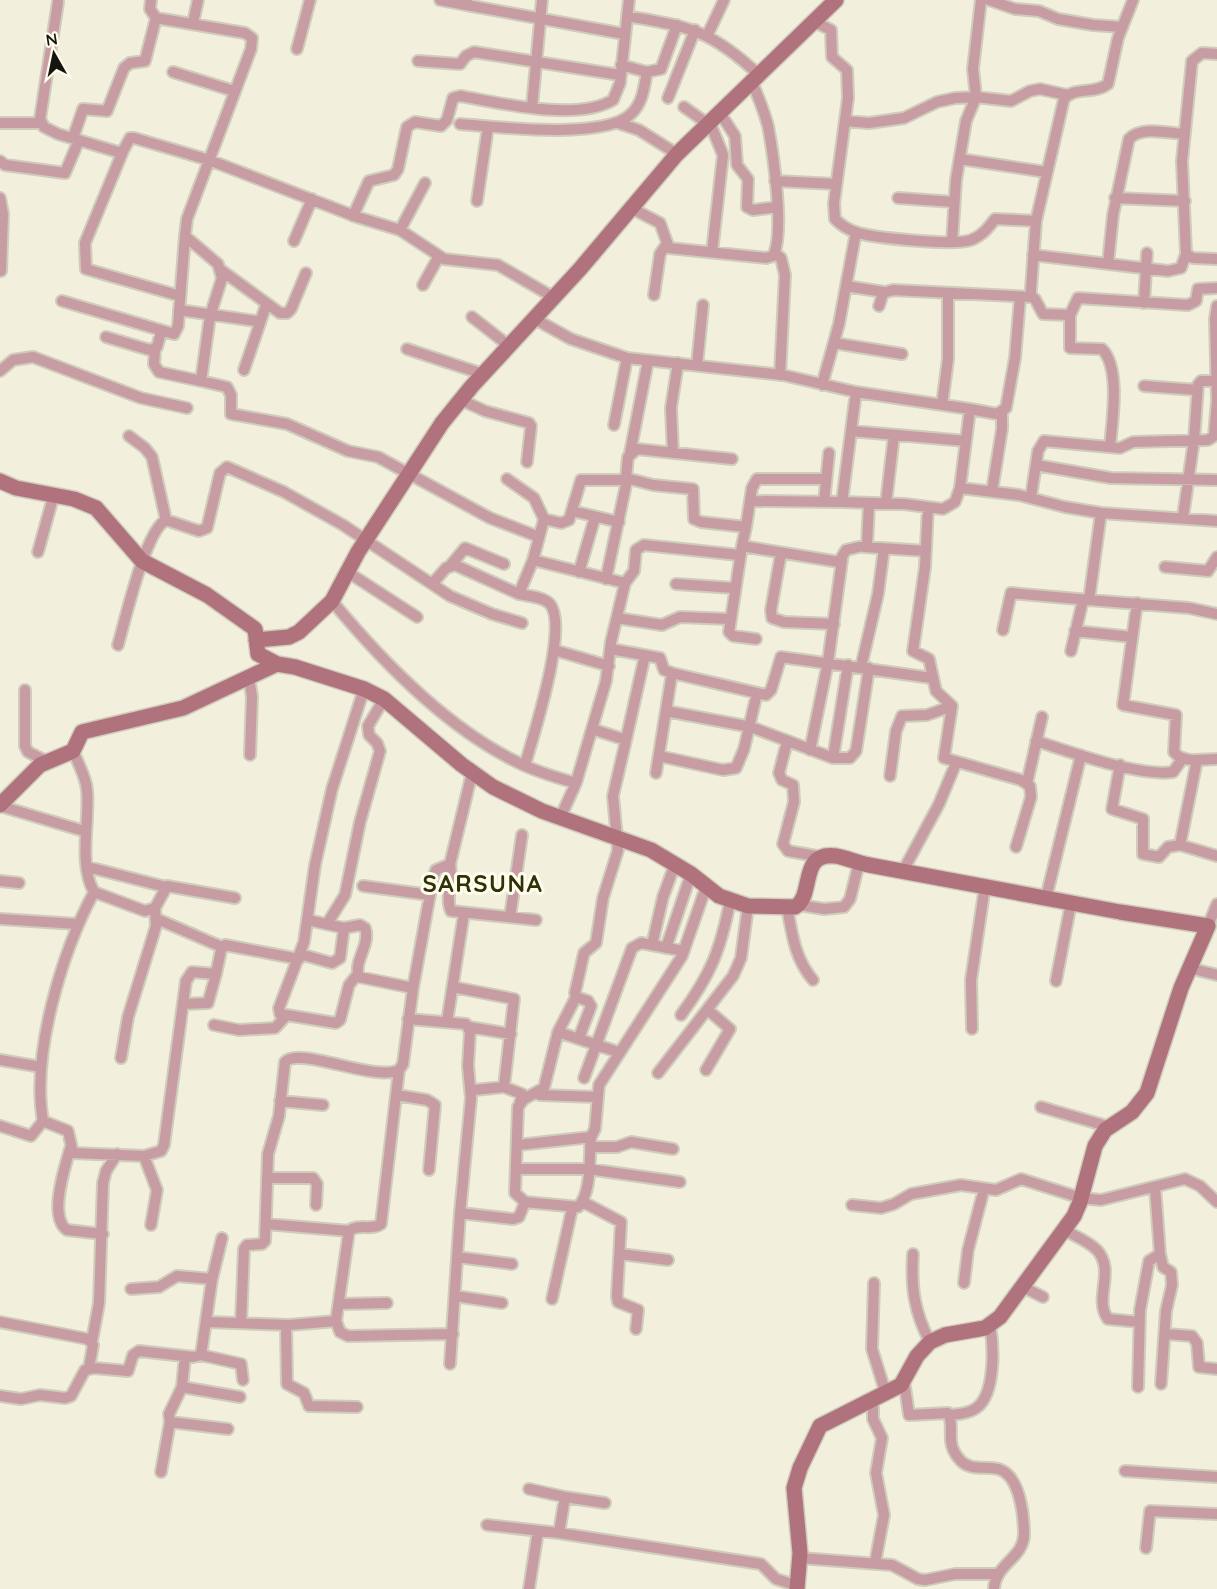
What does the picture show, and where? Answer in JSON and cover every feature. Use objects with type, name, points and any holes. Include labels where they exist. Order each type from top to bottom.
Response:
[{"type":"street","points":[[0,161],[5,165],[65,173],[76,139],[82,109],[107,111],[124,68],[130,63],[145,61],[156,18],[150,9],[151,0]]},
{"type":"street","points":[[193,23],[198,0]]},
{"type":"street","points":[[297,50],[310,0]]},
{"type":"street","points":[[440,0],[467,2],[539,19],[624,34]]},
{"type":"street","points":[[531,107],[542,0]]},
{"type":"street","points":[[353,216],[369,181],[394,175],[398,169],[408,127],[411,124],[441,126],[447,120],[450,102],[460,96],[531,107],[569,109],[609,103],[616,98],[629,0]]},
{"type":"street","points":[[707,36],[724,0]]},
{"type":"street","points":[[256,640],[289,637],[299,632],[332,601],[346,571],[365,540],[442,423],[461,400],[677,154],[836,0]]},
{"type":"street","points":[[952,242],[954,202],[966,122],[976,97],[973,69],[981,0]]},
{"type":"street","points":[[989,0],[1015,9],[1039,11],[1058,19],[1122,27]]},
{"type":"street","points":[[845,121],[869,123],[904,118],[937,102],[976,97],[1011,101],[1030,91],[1040,89],[1067,94],[1098,90],[1108,84],[1122,27],[1132,0]]},
{"type":"street","points":[[41,123],[58,2]]},
{"type":"street","points":[[627,16],[695,30],[730,48],[756,78],[768,127],[775,181],[777,207],[775,253]]},
{"type":"street","points":[[62,301],[161,332],[174,334],[177,331],[188,219],[251,49],[252,38],[245,33],[156,18]]},
{"type":"street","points":[[815,22],[831,30],[832,57],[847,70],[848,98],[835,184],[835,219],[856,232],[881,237],[952,242],[972,240],[987,230],[995,219],[1036,221]]},
{"type":"street","points":[[418,61],[460,64],[470,53],[474,52],[536,62],[646,72],[661,69],[677,25]]},
{"type":"street","points":[[668,98],[695,30]]},
{"type":"street","points":[[1033,255],[1168,271],[1181,268],[1186,254],[1182,161],[1192,61],[1202,53],[1217,54]]},
{"type":"street","points":[[172,72],[234,91]]},
{"type":"street","points":[[618,123],[627,117],[639,103],[646,72]]},
{"type":"street","points":[[992,491],[1002,429],[1002,412],[1009,400],[1033,255],[1036,221],[1060,109],[1067,94]]},
{"type":"street","points":[[684,107],[732,129],[737,165],[748,179],[747,207],[753,210],[777,207]]},
{"type":"street","points":[[712,252],[723,154],[713,120]]},
{"type":"street","points":[[0,123],[41,123],[58,134],[118,152],[123,151]]},
{"type":"street","points":[[460,124],[544,130],[618,123],[639,130],[677,154]]},
{"type":"street","points":[[477,201],[488,126]]},
{"type":"street","points":[[1108,264],[1115,198],[1127,144],[1132,135],[1155,132],[1184,134]]},
{"type":"street","points":[[180,296],[86,269],[85,243],[128,140],[134,138],[209,160],[353,216],[400,230],[439,256],[454,262],[498,265],[553,297]]},
{"type":"street","points":[[960,159],[1046,172]]},
{"type":"street","points":[[775,181],[835,184]]},
{"type":"street","points":[[400,230],[425,183]]},
{"type":"street","points":[[0,198],[3,214],[2,271]]},
{"type":"street","points":[[898,198],[954,202]]},
{"type":"street","points":[[1115,198],[1185,201]]},
{"type":"street","points":[[294,241],[312,199]]},
{"type":"street","points":[[631,208],[660,223],[666,245],[672,249],[766,258],[775,253]]},
{"type":"street","points":[[822,384],[834,343],[856,232]]},
{"type":"street","points":[[185,237],[218,264],[222,278],[210,316],[201,381]]},
{"type":"street","points":[[654,295],[660,254],[666,245]]},
{"type":"street","points":[[775,253],[781,258],[785,275],[780,375]]},
{"type":"street","points":[[1144,303],[1147,253]]},
{"type":"street","points":[[1186,254],[1193,258],[1217,259]]},
{"type":"street","points":[[423,285],[439,256]]},
{"type":"street","points":[[221,270],[280,314],[287,313],[306,273]]},
{"type":"street","points":[[846,286],[884,292],[901,290],[1035,299],[1042,314],[1070,315]]},
{"type":"street","points":[[1110,447],[1113,395],[1110,361],[1102,349],[1070,348],[1070,315],[1078,298],[1188,305],[1196,301],[1198,289],[1217,288]]},
{"type":"street","points":[[879,306],[880,297],[884,292]]},
{"type":"street","points":[[942,405],[948,359],[948,294]]},
{"type":"street","points":[[244,370],[266,305]]},
{"type":"street","points":[[697,365],[704,305]]},
{"type":"street","points":[[1031,497],[1038,451],[1044,441],[1125,447],[1133,442],[1194,441],[1214,436],[1217,400],[1217,306]]},
{"type":"street","points":[[179,310],[210,316],[261,320]]},
{"type":"street","points":[[472,318],[508,345]]},
{"type":"street","points":[[533,318],[571,339],[627,358],[780,375],[856,392],[988,413],[1002,412]]},
{"type":"street","points":[[161,332],[155,350],[154,364],[159,372],[228,387],[231,395],[230,412],[233,415],[287,424],[348,451],[378,457],[490,518],[539,537]]},
{"type":"street","points":[[106,337],[146,350],[155,350]]},
{"type":"street","points":[[834,343],[902,354]]},
{"type":"street","points":[[407,349],[483,374]]},
{"type":"street","points":[[0,371],[13,360],[33,357],[141,398],[187,408]]},
{"type":"street","points":[[614,425],[627,358]]},
{"type":"street","points":[[606,579],[619,522],[627,480],[625,472],[648,361]]},
{"type":"street","points":[[673,453],[671,408],[678,363]]},
{"type":"street","points":[[1183,518],[1194,441],[1197,390],[1199,382],[1216,381]]},
{"type":"street","points":[[1144,386],[1197,390]]},
{"type":"street","points":[[842,502],[856,392]]},
{"type":"street","points":[[461,400],[485,411],[529,423],[531,426],[527,462]]},
{"type":"street","points":[[751,501],[869,502],[943,509],[950,507],[955,502],[960,488],[970,410]]},
{"type":"street","points":[[851,431],[966,441]]},
{"type":"street","points":[[886,503],[894,435]]},
{"type":"street","points":[[129,436],[146,448],[152,457],[166,520]]},
{"type":"street","points":[[630,453],[640,449],[732,459]]},
{"type":"street","points":[[824,502],[829,453]]},
{"type":"street","points":[[1036,465],[1111,478],[1217,480]]},
{"type":"street","points":[[166,520],[199,531],[207,528],[220,473],[227,467],[284,492],[365,540],[450,596],[492,614],[522,622]]},
{"type":"street","points":[[507,479],[534,498],[544,519],[533,560],[519,594]]},
{"type":"street","points":[[756,639],[730,634],[734,588],[753,481],[757,479],[826,479]]},
{"type":"street","points":[[544,519],[564,522],[572,511],[581,480],[627,480],[690,487],[694,492],[693,515],[697,521],[746,527]]},
{"type":"street","points":[[0,481],[16,488],[75,499],[96,508],[142,561],[207,594],[255,629],[258,654],[277,664],[295,667],[364,689],[384,699],[493,787],[542,811],[651,850],[691,874],[706,887],[730,902],[748,906],[794,906],[824,909],[844,907],[850,899],[860,863]]},
{"type":"street","points":[[960,488],[1031,497],[1065,507],[1101,513],[1217,521]]},
{"type":"street","points":[[38,552],[54,494]]},
{"type":"street","points":[[864,547],[867,541],[869,502]]},
{"type":"street","points":[[928,507],[926,551],[913,648],[918,655],[929,659],[932,678],[939,696],[952,706]]},
{"type":"street","points":[[572,511],[619,522]]},
{"type":"street","points":[[1071,651],[1086,600],[1101,513]]},
{"type":"street","points":[[579,572],[595,517]]},
{"type":"street","points":[[118,645],[142,561],[158,527],[166,520]]},
{"type":"street","points":[[561,816],[576,783],[609,666],[610,649],[617,618],[625,584],[634,571],[636,550],[644,544],[781,553],[834,562],[842,560]]},
{"type":"street","points":[[810,750],[828,662],[842,560],[846,550],[864,547],[926,551]]},
{"type":"street","points":[[433,583],[465,548],[504,564]]},
{"type":"street","points":[[666,711],[751,727],[833,758],[850,758],[856,751],[865,668],[884,549]]},
{"type":"street","points":[[781,553],[771,610],[772,618],[784,622],[834,624]]},
{"type":"street","points":[[1165,567],[1208,571],[1217,557]]},
{"type":"street","points":[[533,560],[625,584]]},
{"type":"street","points":[[450,566],[455,565],[519,594],[550,604],[555,619],[554,650],[525,765]]},
{"type":"street","points":[[346,571],[417,617]]},
{"type":"street","points":[[676,584],[734,588]]},
{"type":"street","points":[[1003,630],[1011,593],[1137,603],[1217,614]]},
{"type":"street","points":[[332,601],[390,668],[485,744],[525,765],[576,783]]},
{"type":"street","points":[[1137,603],[1123,705],[1176,715],[1174,752],[1183,758],[1217,759]]},
{"type":"street","points":[[617,618],[662,625],[680,617],[730,619]]},
{"type":"street","points":[[1076,631],[1132,637]]},
{"type":"street","points":[[610,649],[660,658],[664,670],[672,674],[757,693],[769,694],[780,657],[932,678]]},
{"type":"street","points":[[554,650],[609,666]]},
{"type":"street","points":[[520,1102],[544,1088],[558,1032],[576,996],[584,953],[596,943],[603,898],[618,850],[613,796],[645,655]]},
{"type":"street","points":[[0,1126],[31,1136],[44,1121],[42,1047],[77,924],[94,892],[88,867],[84,831],[87,792],[73,751],[77,738],[90,728],[183,708],[277,664]]},
{"type":"street","points":[[833,758],[848,665]]},
{"type":"street","points":[[656,773],[672,674]]},
{"type":"street","points":[[249,677],[252,697],[250,755]]},
{"type":"street","points":[[308,920],[344,928],[360,925],[365,928],[367,934],[357,975],[349,985],[340,1020],[336,1023],[285,1017],[280,1014],[279,1008],[299,956],[308,920],[315,865],[332,789],[364,689]]},
{"type":"street","points":[[25,690],[25,746],[27,752],[46,761]]},
{"type":"street","points":[[659,756],[723,770],[733,770],[741,760],[751,727],[757,693]]},
{"type":"street","points":[[327,924],[345,895],[360,822],[380,751],[377,743],[369,735],[368,726],[384,699]]},
{"type":"street","points":[[952,706],[944,753],[948,761],[1027,783]]},
{"type":"street","points":[[890,776],[896,731],[902,716],[927,715],[952,706]]},
{"type":"street","points":[[1016,847],[1031,798],[1027,783],[1042,717]]},
{"type":"street","points":[[591,729],[626,740]]},
{"type":"street","points":[[1036,741],[1120,765],[1167,773],[1177,769],[1183,758]]},
{"type":"street","points":[[787,742],[779,773],[782,780],[793,785],[795,795],[783,844],[788,851],[823,857],[837,856],[860,863],[1071,903],[1208,926]]},
{"type":"street","points":[[73,751],[46,761],[2,800],[84,831]]},
{"type":"street","points":[[1046,898],[1081,755]]},
{"type":"street","points":[[1120,765],[1112,809],[1143,819],[1142,848],[1146,856],[1159,857],[1176,846],[1197,760]]},
{"type":"street","points":[[903,871],[943,796],[956,763]]},
{"type":"street","points":[[472,772],[450,864],[452,881],[449,908],[464,913],[536,920]]},
{"type":"street","points":[[510,917],[522,835]]},
{"type":"street","points":[[1160,843],[1217,856]]},
{"type":"street","points":[[813,980],[800,961],[794,906],[810,869],[823,857]]},
{"type":"street","points":[[266,1224],[349,1231],[356,1227],[375,1227],[381,1224],[399,1070],[403,1064],[408,1018],[430,895],[436,870],[450,864]]},
{"type":"street","points":[[652,945],[663,897],[675,864]]},
{"type":"street","points":[[88,867],[166,887],[235,898]]},
{"type":"street","points":[[666,948],[691,874]]},
{"type":"street","points":[[0,881],[19,883]]},
{"type":"street","points":[[363,886],[430,895]]},
{"type":"street","points":[[972,1029],[970,980],[985,886]]},
{"type":"street","points":[[121,1058],[128,1017],[145,968],[156,914],[166,887]]},
{"type":"street","points":[[474,1090],[504,1087],[522,1094],[515,1193],[525,1203],[572,1209],[583,1202],[590,1142],[595,1129],[599,1085],[684,951],[706,887]]},
{"type":"street","points":[[94,892],[156,914],[222,947],[230,946],[337,962],[340,958],[344,928]]},
{"type":"street","points":[[681,1015],[700,990],[716,960],[730,902]]},
{"type":"street","points":[[1056,981],[1071,903]]},
{"type":"street","points":[[487,1525],[559,1533],[760,1564],[776,1579],[797,1588],[800,1558],[794,1488],[813,1437],[820,1426],[829,1419],[880,1398],[904,1381],[917,1356],[930,1342],[945,1335],[990,1326],[1005,1311],[1064,1230],[1082,1198],[1095,1146],[1110,1127],[1132,1112],[1147,1093],[1189,968],[1217,904]]},
{"type":"street","points":[[658,1073],[708,1010],[737,967],[748,906]]},
{"type":"street","points":[[447,1022],[464,913]]},
{"type":"street","points":[[0,919],[77,924]]},
{"type":"street","points":[[584,1078],[599,1044],[632,948],[641,943],[684,951]]},
{"type":"street","points":[[183,1004],[208,1004],[222,947]]},
{"type":"street","points":[[1189,968],[1217,975]]},
{"type":"street","points":[[70,1149],[79,1154],[144,1156],[161,1151],[164,1145],[186,981],[192,972],[216,974]]},
{"type":"street","points":[[357,975],[363,979],[413,988]]},
{"type":"street","points":[[453,987],[514,999],[504,1087]]},
{"type":"street","points":[[576,996],[588,1001],[591,1006],[579,1038]]},
{"type":"street","points":[[705,1070],[730,1029],[708,1010]]},
{"type":"street","points":[[214,1025],[239,1029],[275,1028],[285,1017]]},
{"type":"street","points":[[408,1018],[447,1022],[511,1034]]},
{"type":"street","points":[[450,1364],[460,1213],[471,1098],[468,1074],[469,1027]]},
{"type":"street","points":[[558,1032],[618,1052]]},
{"type":"street","points":[[241,1323],[244,1249],[248,1245],[262,1244],[266,1224],[268,1154],[287,1059],[302,1058],[354,1069],[394,1072],[399,1070]]},
{"type":"street","points":[[0,1060],[41,1067]]},
{"type":"street","points":[[397,1095],[427,1100],[435,1105],[429,1170]]},
{"type":"street","points":[[540,1095],[597,1097]]},
{"type":"street","points":[[280,1101],[323,1105]]},
{"type":"street","points":[[1041,1107],[1110,1127]]},
{"type":"street","points":[[44,1121],[68,1131],[70,1149],[59,1188],[60,1222],[67,1230],[103,1234]]},
{"type":"street","points":[[518,1145],[590,1142],[617,1147],[631,1142],[673,1149]]},
{"type":"street","points":[[0,1396],[21,1399],[40,1395],[71,1396],[89,1368],[99,1311],[103,1183],[106,1171],[117,1154]]},
{"type":"street","points":[[144,1156],[157,1190],[151,1225]]},
{"type":"street","points":[[517,1169],[588,1169],[680,1182]]},
{"type":"street","points":[[267,1178],[313,1178],[317,1184],[316,1205]]},
{"type":"street","points":[[852,1205],[888,1207],[911,1194],[961,1185],[996,1190],[1021,1179],[1082,1198],[1111,1199],[1178,1179],[1192,1180],[1217,1202]]},
{"type":"street","points":[[1155,1187],[1162,1265],[1169,1270],[1172,1278],[1161,1384]]},
{"type":"street","points":[[964,1283],[968,1250],[984,1189]]},
{"type":"street","points":[[583,1202],[621,1222],[617,1296],[618,1302],[638,1310],[636,1329]]},
{"type":"street","points":[[460,1213],[516,1218],[525,1203]]},
{"type":"street","points":[[552,1299],[572,1209]]},
{"type":"street","points":[[1064,1230],[1090,1244],[1101,1255],[1106,1274],[1102,1302],[1108,1319],[1139,1322]]},
{"type":"street","points":[[349,1231],[336,1321],[340,1332],[348,1336],[453,1334]]},
{"type":"street","points":[[201,1355],[212,1279],[222,1238]]},
{"type":"street","points":[[620,1254],[668,1260]]},
{"type":"street","points":[[913,1254],[911,1289],[920,1320],[930,1342]]},
{"type":"street","points":[[1138,1387],[1139,1322],[1149,1261],[1160,1254]]},
{"type":"street","points":[[457,1257],[512,1264]]},
{"type":"street","points":[[131,1289],[159,1287],[177,1276],[212,1279]]},
{"type":"street","points":[[874,1283],[872,1349],[880,1398],[873,1419],[882,1438],[876,1473],[884,1515],[875,1563]]},
{"type":"street","points":[[1023,1287],[1043,1297]]},
{"type":"street","points":[[455,1296],[502,1303]]},
{"type":"street","points":[[339,1304],[387,1304]]},
{"type":"street","points":[[207,1322],[286,1325],[336,1321]]},
{"type":"street","points":[[0,1322],[92,1341]]},
{"type":"street","points":[[286,1325],[286,1380],[290,1388],[304,1393],[309,1406],[357,1407]]},
{"type":"street","points":[[904,1381],[909,1415],[950,1415],[972,1411],[984,1398],[994,1353],[990,1326]]},
{"type":"street","points":[[1166,1334],[1192,1336],[1197,1343],[1199,1367],[1217,1369]]},
{"type":"street","points":[[89,1368],[128,1371],[133,1355],[139,1351],[185,1356],[201,1355],[241,1364],[243,1380]]},
{"type":"street","points":[[161,1472],[170,1414],[182,1387],[185,1356]]},
{"type":"street","points":[[182,1387],[194,1391],[240,1397]]},
{"type":"street","points":[[950,1415],[950,1441],[960,1459],[971,1467],[1001,1470],[1008,1475],[1018,1494],[1024,1528],[1022,1546],[1002,1566],[994,1589]]},
{"type":"street","points":[[170,1422],[228,1429]]},
{"type":"street","points":[[1125,1471],[1217,1477]]},
{"type":"street","points":[[528,1489],[605,1503]]},
{"type":"street","points":[[559,1533],[565,1497]]},
{"type":"street","points":[[1146,1548],[1150,1511],[1217,1514]]},
{"type":"street","points":[[530,1589],[538,1531]]},
{"type":"street","points":[[800,1558],[875,1563],[901,1568],[918,1579],[955,1574],[998,1574]]},
{"type":"district","name":"SARSUNA","points":[[483,884]]}]
